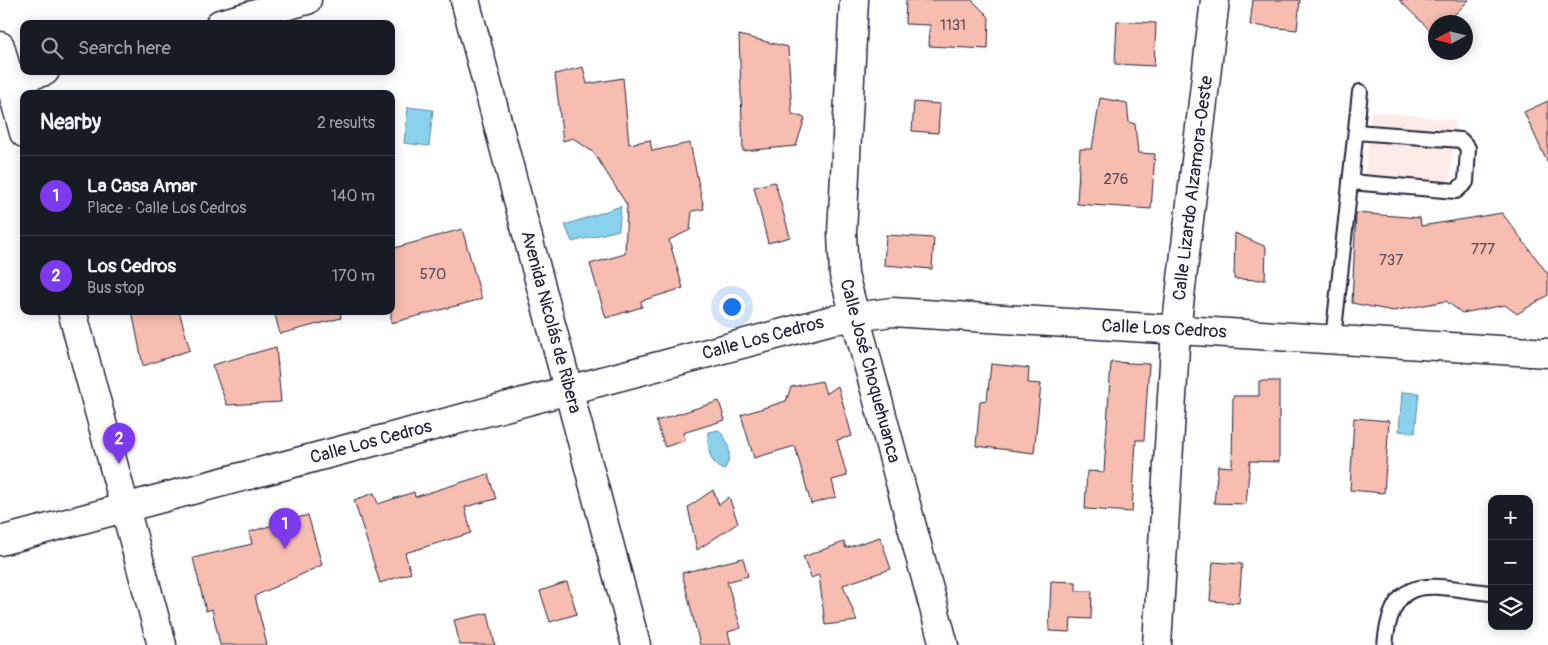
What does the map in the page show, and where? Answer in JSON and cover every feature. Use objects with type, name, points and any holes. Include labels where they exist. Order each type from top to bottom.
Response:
[{"type":"street","points":[[234,20],[307,0]]},
{"type":"street","name":"Avenida Nicolás de Ribera","points":[[465,0],[636,645]]},
{"type":"street","name":"Calle José Choquehuanca","points":[[854,0],[842,233],[844,275],[944,645]]},
{"type":"street","name":"Calle Lizardo Alzamora-Oeste","points":[[1157,645],[1176,330],[1215,0]]},
{"type":"street","points":[[0,46],[5,82],[20,122]]},
{"type":"street","points":[[5,82],[30,75]]},
{"type":"street","name":"Calle Los Cedros","points":[[0,541],[832,320],[892,312],[1548,353]]},
{"type":"street","points":[[73,315],[162,645]]},
{"type":"lane","points":[[1333,340],[1360,92]]},
{"type":"lane","points":[[1350,182],[1456,191],[1466,182],[1468,148],[1461,140],[1356,132]]},
{"type":"lane","points":[[1385,645],[1387,622],[1391,610],[1398,599],[1408,591],[1424,586],[1488,593]]},
{"type":"shaded area","points":[[1371,111],[1456,120],[1448,198],[1363,190]]},
{"type":"water","points":[[408,107],[433,110],[429,146],[404,143]]},
{"type":"water","points":[[621,206],[619,230],[572,242],[565,225]]},
{"type":"water","points":[[1402,392],[1419,393],[1415,433],[1399,431]]},
{"type":"water","points":[[719,430],[726,439],[729,449],[729,460],[724,470],[712,459],[709,449],[708,432]]},
{"type":"building","points":[[906,0],[972,0],[989,17],[988,49],[929,46],[930,25],[905,24]]},
{"type":"building","points":[[1253,0],[1300,0],[1297,30],[1250,25]]},
{"type":"building","points":[[1399,0],[1469,0],[1454,15],[1428,15],[1428,28]]},
{"type":"building","points":[[1117,21],[1156,23],[1154,66],[1115,64]]},
{"type":"building","points":[[739,35],[788,47],[792,114],[805,118],[796,146],[743,151]]},
{"type":"building","points":[[583,67],[587,84],[623,78],[629,144],[650,140],[652,151],[690,143],[704,209],[692,211],[690,230],[669,240],[683,288],[641,301],[642,307],[606,318],[590,264],[625,254],[627,205],[594,153],[573,138],[563,141],[555,74]]},
{"type":"building","points":[[1100,98],[1127,103],[1129,122],[1135,124],[1138,153],[1155,154],[1151,209],[1077,204],[1080,149],[1092,149]]},
{"type":"building","points":[[1548,101],[1548,164],[1524,112]]},
{"type":"building","points":[[914,102],[940,104],[938,133],[912,131]]},
{"type":"building","points":[[775,182],[790,237],[768,243],[754,187]]},
{"type":"building","points":[[1356,213],[1420,218],[1421,226],[1502,213],[1548,274],[1548,295],[1517,314],[1505,305],[1462,313],[1446,301],[1393,311],[1352,303]]},
{"type":"building","points":[[462,229],[482,299],[391,323],[391,315],[395,315],[395,248]]},
{"type":"building","points":[[1235,233],[1266,247],[1265,280],[1234,279]]},
{"type":"building","points":[[886,235],[934,238],[932,269],[884,265]]},
{"type":"building","points":[[133,315],[180,315],[190,350],[143,366]]},
{"type":"building","points":[[275,315],[341,315],[341,318],[280,334]]},
{"type":"building","points":[[276,347],[281,402],[227,405],[212,365]]},
{"type":"building","points":[[1111,362],[1149,364],[1144,440],[1136,440],[1132,512],[1085,509],[1087,471],[1104,472]]},
{"type":"building","points":[[991,364],[1029,368],[1028,383],[1041,384],[1034,453],[976,446],[980,401],[987,400]]},
{"type":"building","points":[[822,381],[826,394],[838,386],[852,436],[837,440],[847,476],[832,480],[836,497],[811,504],[795,446],[754,458],[741,415],[786,401],[791,387]]},
{"type":"building","points":[[1259,381],[1279,381],[1279,462],[1250,461],[1246,504],[1214,503],[1218,466],[1232,467],[1233,396],[1259,396]]},
{"type":"building","points":[[719,401],[725,420],[683,433],[686,440],[665,447],[656,421]]},
{"type":"building","points":[[1354,418],[1389,421],[1384,493],[1350,490]]},
{"type":"building","points":[[488,474],[496,499],[465,507],[471,533],[405,553],[411,573],[380,583],[354,500],[374,493],[378,504],[414,492],[415,497]]},
{"type":"building","points":[[713,490],[719,505],[729,497],[738,523],[697,550],[688,507]]},
{"type":"building","points":[[308,515],[322,565],[255,596],[267,645],[220,645],[212,609],[206,611],[193,558],[252,544],[249,532]]},
{"type":"building","points":[[880,537],[891,569],[843,585],[857,621],[825,625],[819,575],[811,578],[803,557],[844,542],[846,548]]},
{"type":"building","points":[[743,558],[748,576],[727,582],[741,628],[728,632],[731,645],[700,645],[682,573]]},
{"type":"building","points":[[1213,562],[1242,564],[1239,603],[1210,601]]},
{"type":"building","points":[[1051,581],[1076,582],[1076,591],[1092,591],[1091,619],[1071,618],[1070,632],[1049,631]]},
{"type":"building","points":[[567,582],[577,614],[550,622],[540,591]]},
{"type":"building","points":[[488,613],[495,645],[460,645],[454,620]]},
{"type":"place","name":"Los Cedros","points":[[119,464]]},
{"type":"place","name":"La Casa Amar","points":[[285,549]]}]
